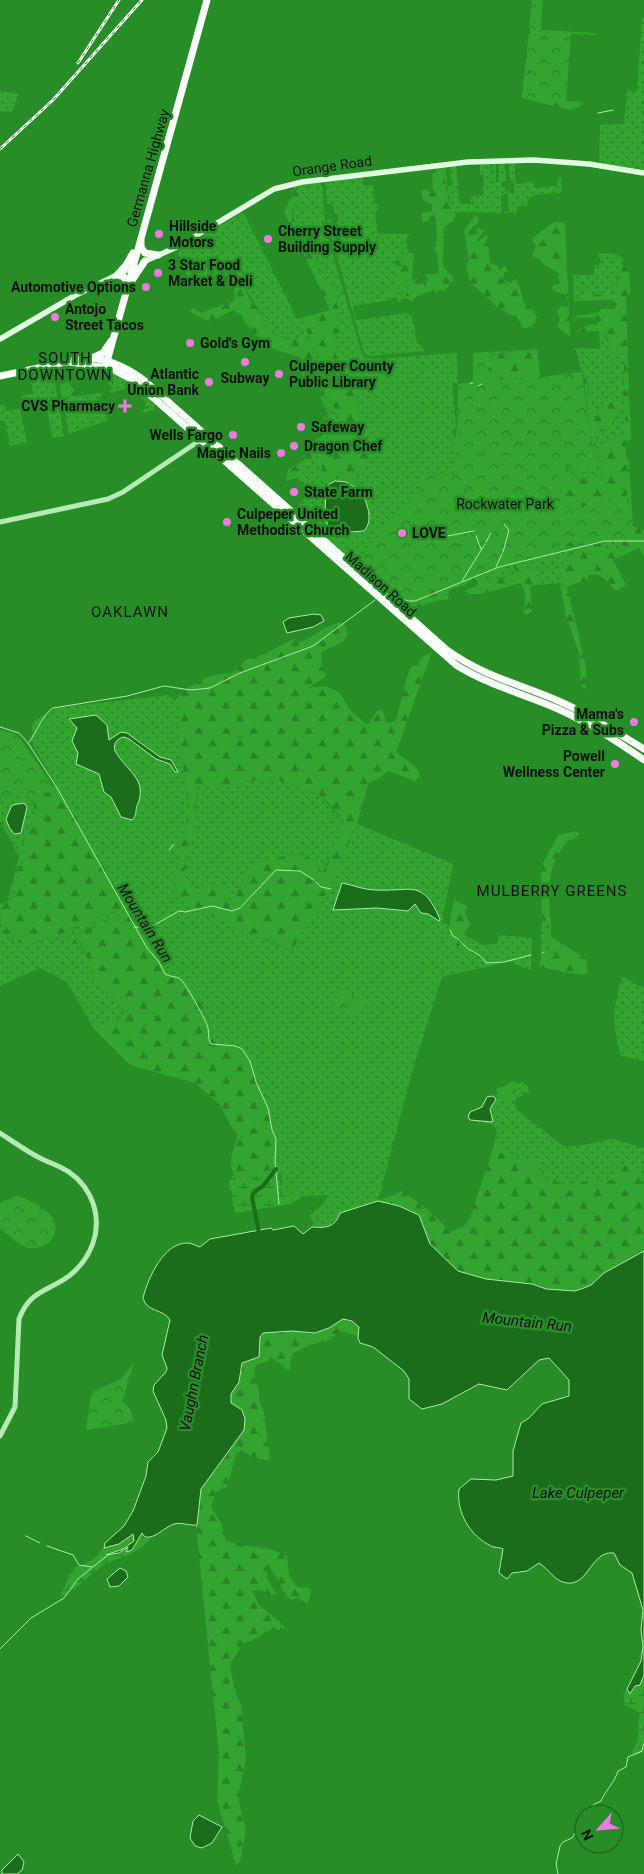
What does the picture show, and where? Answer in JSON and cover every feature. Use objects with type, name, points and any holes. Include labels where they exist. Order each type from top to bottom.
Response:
[{"type":"main road","name":"Germanna Highway","points":[[106,363],[208,0]]},
{"type":"main road","name":"Orange Road","points":[[0,338],[74,296],[196,236],[274,189],[302,182],[468,162],[517,160],[583,164],[644,173]]},
{"type":"main road","points":[[142,234],[143,251],[147,255],[158,256]]},
{"type":"main road","points":[[128,287],[124,278],[117,275],[130,260],[142,234]]},
{"type":"main road","points":[[128,287],[145,261]]},
{"type":"main road","points":[[70,362],[75,359],[92,358],[103,353],[114,334]]},
{"type":"main road","points":[[113,343],[116,358],[127,369]]},
{"type":"main road","points":[[92,358],[106,363]]},
{"type":"main road","points":[[0,376],[70,362],[106,363]]},
{"type":"main road","name":"Madison Road","points":[[106,363],[127,369],[145,381],[204,437],[456,665],[491,684],[567,713],[644,760]]},
{"type":"main road","name":"Madison Road","points":[[106,363],[133,380],[204,437],[435,640],[460,659],[493,677],[572,707],[644,749]]},
{"type":"street","points":[[0,522],[80,506],[116,496],[204,437]]},
{"type":"street","points":[[0,1133],[78,1179],[91,1198],[96,1211],[97,1227],[93,1246],[79,1268],[67,1278],[40,1290],[23,1308],[19,1319],[15,1407],[0,1436]]},
{"type":"green space","points":[[532,0],[540,0],[536,27],[568,74],[566,101],[584,102],[582,106],[570,110],[522,98]]},
{"type":"green space","points":[[534,0],[543,0],[541,30],[595,33],[595,35],[571,34],[566,100],[522,98]]},
{"type":"green space","points":[[642,18],[644,18],[644,111],[641,111],[644,116],[644,171],[599,163],[600,125],[624,124],[627,91],[637,92]]},
{"type":"green space","points":[[0,91],[19,94],[12,112],[0,111]]},
{"type":"green space","points":[[509,162],[515,163],[515,180],[517,184],[534,181],[534,188],[557,186],[558,179],[561,177],[562,193],[534,195],[527,201],[528,207],[523,205],[518,207],[516,213],[453,212],[442,168],[446,168],[447,184],[452,187],[450,166],[456,166],[460,204],[471,204],[471,197],[483,195],[484,175],[480,175],[480,164],[490,164],[492,174],[492,164],[496,164],[496,183],[499,182],[499,163],[505,163],[506,181],[502,181],[501,187],[505,187],[506,194],[501,196],[501,212],[509,212],[507,187],[510,193],[514,192],[514,181],[510,180]]},
{"type":"green space","points":[[442,168],[449,201],[456,215],[454,220],[444,227],[443,267],[452,276],[453,280],[445,291],[439,290],[434,294],[426,292],[412,301],[404,298],[398,302],[397,297],[392,298],[392,285],[399,285],[397,294],[406,297],[408,284],[397,283],[396,276],[401,270],[395,270],[392,265],[394,262],[394,265],[402,267],[404,253],[414,253],[412,276],[414,282],[416,278],[420,278],[426,287],[426,281],[429,279],[425,275],[427,273],[431,275],[439,273],[437,254],[433,246],[437,240],[436,222],[434,220],[422,222],[422,213],[432,211],[432,204],[423,200],[421,191],[423,189],[433,192],[432,173],[436,174],[436,169]]},
{"type":"green space","points":[[363,178],[363,185],[373,186],[374,193],[371,197],[375,198],[374,202],[380,207],[375,213],[378,234],[409,234],[406,242],[409,252],[404,253],[402,267],[399,260],[394,261],[392,265],[401,269],[400,284],[408,284],[406,299],[398,293],[393,294],[391,300],[353,306],[356,320],[408,313],[412,317],[417,343],[425,351],[370,356],[364,353],[327,220],[331,219],[333,228],[337,228],[338,214],[335,214],[333,206],[327,203],[325,181]]},
{"type":"green space","points":[[319,182],[323,188],[325,228],[362,354],[365,358],[457,353],[458,384],[452,382],[456,427],[452,432],[455,438],[465,383],[473,383],[473,353],[537,349],[538,356],[535,351],[523,350],[505,352],[488,357],[524,377],[540,374],[540,378],[582,372],[575,348],[600,349],[599,331],[606,337],[613,350],[622,355],[624,359],[623,392],[627,400],[629,399],[630,408],[627,406],[623,437],[617,434],[600,448],[603,473],[598,478],[586,480],[557,469],[617,504],[611,541],[621,542],[624,546],[623,549],[606,548],[590,537],[571,546],[575,550],[567,556],[560,583],[529,586],[530,570],[519,567],[516,571],[519,573],[484,582],[481,576],[437,587],[403,601],[404,604],[353,565],[298,513],[301,511],[298,506],[310,491],[298,479],[322,441],[319,438],[327,432],[329,419],[322,420],[329,414],[318,365],[305,338],[296,340],[273,334],[235,271],[227,272],[193,289],[178,253],[180,249],[243,212],[297,319],[301,318],[319,356],[327,359],[329,363],[336,361],[337,356],[333,349],[333,338],[341,331],[337,312],[337,297],[305,246],[292,213],[302,192],[299,189],[294,189],[293,186]],"holes":[[[340,371],[348,379],[357,378],[361,381],[357,397],[358,412],[364,423],[367,458],[366,469],[356,476],[369,512],[366,530],[361,532],[325,519],[325,489],[335,481],[342,481],[344,478],[343,473],[321,457],[341,422],[332,404],[328,375],[332,372]],[[582,372],[587,380],[594,414],[600,415],[611,394],[617,399],[620,413],[604,431],[596,430],[594,432],[597,456],[587,473],[576,470],[594,459]]]},
{"type":"green space","points":[[299,189],[303,192],[292,211],[292,216],[305,246],[337,296],[337,312],[341,331],[333,338],[333,349],[337,359],[330,363],[325,358],[320,357],[301,320],[301,318],[330,310],[284,212],[291,198],[292,191]]},
{"type":"green space","points":[[476,215],[479,218],[478,223],[467,233],[472,236],[478,228],[485,231],[477,239],[478,242],[487,234],[490,262],[497,266],[500,271],[505,265],[508,272],[505,271],[503,279],[510,283],[516,279],[524,303],[526,306],[531,307],[537,317],[529,328],[522,328],[519,320],[497,307],[470,282],[466,265],[469,260],[464,230]]},
{"type":"green space","points":[[552,223],[565,223],[569,306],[566,295],[554,291],[552,288],[559,279],[559,274],[542,263],[541,260],[532,256],[536,245],[532,242],[533,238]]},
{"type":"green space","points":[[598,253],[616,254],[623,259],[623,267],[621,268],[616,292],[606,295],[581,295],[577,299],[578,301],[574,301],[573,275],[594,275],[595,265],[599,266],[601,262]]},
{"type":"green space","points":[[625,266],[629,269],[630,295],[626,297],[629,399],[624,399],[624,360],[622,355],[612,352],[607,337],[599,331],[577,332],[587,325],[598,324],[598,317],[575,318],[574,316],[597,313],[602,309],[615,308],[617,304],[613,300],[578,301],[577,299],[581,295],[614,294],[617,289],[621,268]]},
{"type":"green space","points":[[229,271],[237,273],[249,298],[274,335],[296,340],[305,337],[318,365],[329,415],[320,396],[323,395],[318,387],[313,383],[305,384],[300,372],[305,366],[300,357],[267,347],[234,310],[209,322],[191,312],[190,310],[194,308],[201,313],[222,305],[228,305],[234,300],[233,282],[224,275]]},
{"type":"green space","points":[[560,306],[569,307],[570,337],[557,326],[560,320],[557,310]]},
{"type":"green space","name":"Rockwater Park","points":[[535,349],[537,349],[540,377],[582,372],[594,459],[557,469],[566,511],[629,495],[633,536],[576,546],[573,542],[487,569],[445,585],[404,604],[353,565],[421,488],[423,472],[456,474],[458,384],[473,383],[473,353],[488,352],[489,381],[537,375]]},
{"type":"green space","points":[[515,351],[535,351],[538,356],[537,375],[489,381],[488,357]]},
{"type":"green space","points":[[53,371],[64,436],[52,438],[47,407],[24,411],[22,396],[33,393],[30,375]]},
{"type":"green space","points":[[339,371],[348,379],[357,378],[362,381],[357,397],[358,412],[364,423],[367,458],[366,469],[356,476],[360,490],[342,481],[344,478],[343,473],[327,478],[322,475],[321,457],[341,422],[332,404],[328,375]]},
{"type":"green space","points":[[583,371],[595,414],[600,415],[604,403],[611,394],[615,396],[622,410],[607,429],[594,432],[596,460],[588,471],[581,472],[575,466],[577,464],[594,459]]},
{"type":"green space","points":[[59,372],[62,372],[64,381],[68,382],[79,396],[82,396],[83,401],[79,402],[61,394]]},
{"type":"green space","points":[[112,374],[131,381],[142,390],[155,405],[154,410],[114,419],[140,413],[146,408],[144,399],[142,399],[138,391],[131,391],[130,388],[115,391],[115,394],[110,393],[109,391],[112,390],[111,385],[108,385],[108,376]]},
{"type":"green space","points":[[104,392],[97,402],[99,413],[107,415],[109,420],[69,434],[61,394],[80,402],[83,401],[82,396]]},
{"type":"green space","points":[[4,404],[6,411],[20,409],[27,443],[10,446],[5,421],[0,421],[0,405]]},
{"type":"green space","points":[[627,406],[630,408],[631,439],[625,444],[626,456],[629,460],[633,526],[644,530],[644,557],[639,548],[613,560],[626,585],[616,591],[604,578],[592,574],[588,575],[588,579],[567,587],[586,667],[586,690],[581,686],[579,653],[566,615],[559,581],[564,565],[563,558],[573,554],[575,550],[571,546],[540,561],[531,557],[532,554],[564,542],[596,539],[606,548],[623,548],[624,546],[621,542],[614,542],[610,538],[545,521],[557,468],[566,469],[580,479],[601,476],[603,473],[600,446],[614,433],[623,437]]},
{"type":"green space","points":[[319,438],[322,441],[300,477],[286,481],[288,470],[309,457],[304,447]]},
{"type":"green space","points":[[514,561],[536,574],[542,580],[540,584],[530,584],[532,611],[527,615],[523,612],[525,597],[524,589],[520,583],[482,594],[467,594],[465,591],[477,586],[471,580],[465,585],[449,590],[448,599],[427,603],[412,611],[404,604],[403,601],[473,573],[481,576],[485,582],[519,573],[507,562]]},
{"type":"green space","points":[[340,622],[345,625],[348,635],[343,641],[321,653],[322,665],[326,676],[308,688],[326,686],[339,692],[350,710],[365,723],[369,723],[377,711],[382,709],[386,722],[389,723],[396,720],[407,676],[413,665],[418,666],[420,658],[432,652],[396,752],[416,768],[421,776],[421,780],[417,782],[388,771],[377,780],[369,782],[357,824],[328,891],[292,950],[245,932],[213,917],[185,899],[174,888],[189,808],[180,746],[180,705],[175,701],[186,690],[207,677],[231,674],[248,658],[263,655],[295,638],[296,644]],"holes":[[[269,777],[320,795],[331,805],[345,824],[330,854],[328,865],[322,872],[310,858],[299,854],[264,859],[252,868],[235,896],[229,899],[225,882],[198,889],[186,884],[183,872],[187,866],[184,864],[196,823],[197,786],[221,788]]]},
{"type":"green space","points":[[168,695],[180,705],[180,746],[189,808],[174,888],[197,906],[229,924],[292,950],[328,890],[357,824],[453,864],[442,922],[483,945],[497,944],[499,935],[532,938],[531,970],[508,962],[442,977],[412,1072],[378,1201],[353,1209],[330,1226],[320,1229],[314,1227],[310,1215],[324,1203],[328,1195],[299,1196],[281,1188],[282,1173],[278,1155],[279,1142],[273,1127],[272,1112],[253,1065],[233,1045],[217,1043],[212,1037],[207,1018],[194,989],[166,970],[163,962],[141,932],[31,742],[33,722],[56,708]]},
{"type":"green space","points":[[0,730],[16,734],[56,791],[0,799]]},
{"type":"green space","points":[[269,777],[320,795],[345,824],[322,873],[310,858],[300,853],[288,857],[264,859],[235,896],[228,899],[226,885],[221,883],[206,888],[197,888],[183,882],[183,872],[186,866],[184,864],[196,823],[197,785],[221,788]]},
{"type":"green space","points":[[58,785],[111,881],[141,932],[163,962],[166,970],[183,978],[193,989],[206,1015],[212,1037],[217,1043],[238,1044],[254,1065],[272,1112],[273,1127],[279,1142],[278,1155],[282,1173],[256,1179],[233,1175],[231,1159],[237,1134],[219,1104],[195,1083],[130,1065],[94,1029],[129,1017],[105,988],[95,981],[81,943],[70,944],[66,941],[72,935],[92,929],[101,921],[117,918],[118,913],[112,908],[84,928],[77,926],[58,936],[57,940],[54,941],[47,937],[34,943],[21,943],[10,938],[1,928],[0,904],[14,898],[17,886],[15,880],[19,875],[15,871],[24,861],[20,849],[32,823],[35,794]]},
{"type":"green space","points":[[35,794],[31,825],[22,842],[24,861],[15,870],[19,857],[0,821],[0,796]]},
{"type":"green space","points":[[577,831],[580,834],[565,844],[554,863],[549,892],[551,922],[542,930],[541,875],[543,863],[558,835]]},
{"type":"green space","points":[[15,871],[19,875],[14,898],[8,899]]},
{"type":"green space","points":[[454,900],[467,906],[465,913],[470,925],[459,946],[449,947],[447,939]]},
{"type":"green space","points":[[112,908],[118,913],[117,918],[72,935],[72,943],[80,943],[89,961],[95,981],[104,987],[129,1017],[103,1024],[94,1029],[67,982],[40,968],[0,986],[0,927],[10,940],[36,943],[47,937],[54,941],[58,940],[58,936],[77,926],[92,923]]},
{"type":"green space","points":[[551,922],[551,942],[557,952],[541,956],[541,929],[548,927]]},
{"type":"green space","points":[[548,935],[586,959],[588,973],[582,975],[539,967],[541,956],[557,952],[547,938]]},
{"type":"green space","points":[[623,977],[644,988],[644,1061],[621,1056],[618,1046],[615,1007]]},
{"type":"green space","points":[[340,990],[365,1000],[358,1018],[333,1008]]},
{"type":"green space","points":[[512,1081],[518,1084],[522,1082],[528,1086],[529,1093],[525,1093],[518,1088],[507,1100],[499,1097],[496,1088],[504,1087]]},
{"type":"green space","points":[[520,1088],[525,1093],[514,1101],[516,1109],[563,1146],[578,1146],[613,1139],[644,1148],[644,1198],[559,1191],[493,1152],[497,1131],[494,1125],[472,1121],[468,1117],[468,1113],[480,1107],[488,1096],[494,1097],[497,1094],[504,1100]]},
{"type":"green space","points":[[496,1139],[508,1152],[524,1162],[532,1161],[537,1163],[541,1169],[538,1172],[544,1179],[548,1180],[552,1177],[568,1187],[589,1181],[613,1180],[622,1167],[632,1163],[644,1189],[644,1252],[606,1275],[584,1294],[459,1275],[434,1253],[411,1210],[378,1201],[403,1191],[426,1208],[451,1232],[463,1227],[470,1218]]},
{"type":"green space","points":[[270,1167],[274,1167],[279,1172],[281,1189],[299,1196],[306,1194],[291,1204],[235,1213],[229,1185],[230,1176],[262,1175]]},
{"type":"green space","points":[[17,1196],[37,1204],[47,1211],[53,1219],[55,1225],[54,1236],[41,1247],[25,1247],[0,1228],[0,1204],[2,1201]]},
{"type":"green space","points":[[343,1318],[360,1325],[360,1337],[341,1331],[327,1341],[309,1345],[292,1354],[289,1371],[270,1356],[268,1361],[256,1365],[254,1374],[259,1391],[259,1401],[264,1412],[270,1460],[256,1459],[242,1450],[236,1454],[227,1487],[217,1491],[211,1507],[221,1523],[226,1541],[264,1548],[287,1556],[289,1575],[297,1587],[308,1588],[311,1593],[308,1603],[298,1598],[292,1600],[285,1593],[276,1575],[269,1567],[267,1578],[276,1594],[270,1596],[261,1590],[252,1591],[260,1606],[284,1626],[284,1631],[279,1631],[274,1627],[252,1641],[244,1642],[230,1664],[234,1687],[241,1705],[246,1759],[238,1797],[246,1830],[240,1862],[236,1865],[217,1800],[219,1755],[196,1526],[198,1523],[198,1503],[201,1489],[230,1447],[231,1395],[242,1364],[264,1332],[334,1322]]},
{"type":"green space","points":[[134,1363],[122,1402],[129,1407],[135,1422],[86,1430],[91,1396],[94,1391],[121,1379]]},
{"type":"green space","points":[[142,1533],[150,1538],[141,1548],[104,1565],[71,1591],[60,1597],[71,1572],[76,1567],[92,1560],[104,1548],[121,1543],[134,1534],[134,1541],[123,1549],[108,1554],[119,1553],[129,1547],[128,1551],[133,1550]]},
{"type":"green space","points":[[644,1675],[644,1751],[633,1758],[630,1754],[637,1743],[640,1713],[625,1705],[623,1694],[627,1689],[631,1693],[635,1686],[640,1685]]},
{"type":"water","points":[[335,481],[346,482],[361,491],[369,517],[369,522],[364,531],[349,532],[329,529],[325,516],[326,486]]},
{"type":"water","points":[[314,614],[321,615],[324,621],[313,627],[287,633],[283,622],[289,618]]},
{"type":"water","points":[[96,715],[107,725],[109,740],[121,732],[127,733],[160,757],[171,760],[178,772],[175,772],[170,764],[156,759],[129,739],[124,737],[118,740],[115,744],[115,751],[135,776],[140,789],[140,797],[132,820],[121,817],[111,797],[104,792],[99,774],[76,764],[78,753],[72,741],[77,728],[69,719]]},
{"type":"water","points":[[24,803],[27,807],[21,833],[14,834],[6,819],[12,805]]},
{"type":"water","points":[[342,883],[372,890],[407,889],[421,892],[434,906],[440,919],[439,921],[428,914],[421,913],[415,904],[408,911],[377,908],[333,910]]},
{"type":"water","points":[[493,1096],[496,1099],[490,1109],[493,1122],[470,1120],[468,1117],[470,1112],[482,1107],[487,1097]]},
{"type":"water","name":"Lake Culpeper","points":[[378,1201],[399,1206],[419,1215],[430,1244],[458,1271],[486,1279],[532,1284],[546,1289],[575,1291],[591,1285],[604,1273],[644,1251],[644,1675],[640,1685],[635,1686],[630,1694],[627,1689],[641,1661],[643,1610],[632,1573],[620,1565],[614,1553],[600,1557],[580,1579],[574,1582],[567,1583],[559,1580],[539,1563],[527,1571],[512,1573],[507,1579],[499,1573],[503,1549],[483,1542],[471,1530],[462,1515],[459,1489],[471,1479],[496,1480],[513,1476],[513,1451],[521,1423],[529,1418],[542,1404],[569,1396],[569,1380],[549,1358],[539,1360],[507,1390],[479,1384],[442,1404],[422,1409],[409,1399],[409,1379],[404,1371],[373,1347],[360,1343],[358,1338],[359,1327],[352,1321],[343,1319],[329,1328],[315,1333],[292,1331],[263,1333],[260,1337],[259,1357],[242,1363],[239,1382],[231,1394],[231,1403],[242,1410],[245,1419],[244,1430],[201,1489],[197,1525],[174,1524],[149,1537],[145,1537],[142,1533],[132,1550],[126,1552],[128,1547],[119,1553],[106,1555],[123,1549],[134,1541],[133,1534],[119,1544],[104,1548],[105,1543],[124,1526],[133,1511],[146,1476],[148,1462],[158,1452],[167,1428],[166,1420],[153,1391],[154,1385],[166,1372],[167,1368],[162,1355],[170,1320],[164,1314],[148,1306],[143,1298],[158,1263],[172,1248],[179,1244],[190,1243],[200,1247],[210,1239],[271,1228],[273,1230],[294,1226],[303,1234],[312,1227],[329,1226],[335,1222],[340,1213]]},
{"type":"water","points":[[120,1568],[126,1571],[128,1577],[119,1586],[110,1587],[107,1579]]},
{"type":"water","points":[[199,1815],[222,1827],[212,1843],[202,1848],[195,1846],[190,1838],[193,1821]]},
{"type":"water","points":[[18,1854],[24,1862],[22,1870],[17,1874],[2,1874],[2,1870]]},
{"type":"waterway","points":[[598,113],[613,110]]},
{"type":"waterway","points":[[478,386],[482,384]]},
{"type":"waterway","points":[[503,552],[509,530],[504,524]]},
{"type":"waterway","points":[[437,538],[474,531]]},
{"type":"waterway","points":[[486,542],[491,533]]},
{"type":"waterway","points":[[476,536],[481,549]]},
{"type":"waterway","points":[[391,594],[408,601],[415,601],[499,567],[605,541],[644,541]]},
{"type":"waterway","points":[[462,581],[485,544]]},
{"type":"waterway","points":[[496,567],[502,554]]},
{"type":"waterway","points":[[29,742],[46,715],[53,708],[127,696],[164,686],[191,690],[210,688],[240,673],[313,646],[375,600]]},
{"type":"waterway","name":"Mountain Run","points":[[0,727],[19,733],[28,743],[57,788],[147,948],[159,962],[165,974],[180,979],[190,992],[207,1025],[211,1044],[236,1046],[242,1049],[250,1061],[256,1082],[268,1108],[272,1130],[276,1139],[275,1161],[279,1204]]},
{"type":"waterway","points":[[169,850],[174,844]]},
{"type":"waterway","points":[[134,927],[149,928],[179,911],[185,912],[212,906],[232,911],[240,908],[276,870],[300,871],[314,880]]},
{"type":"waterway","points":[[316,882],[321,887],[331,889]]},
{"type":"waterway","points":[[450,930],[453,936],[480,956],[486,963],[504,962],[531,955]]},
{"type":"waterway","points":[[259,1233],[252,1197],[254,1192],[263,1186],[276,1169]]},
{"type":"waterway","points":[[26,1536],[40,1543]]},
{"type":"waterway","points":[[47,1546],[73,1555],[79,1565],[92,1567]]},
{"type":"waterway","name":"Vaughn Branch","points":[[0,1649],[31,1618],[64,1598],[78,1579],[109,1554]]},
{"type":"waterway","points":[[595,1804],[601,1801],[618,1771],[626,1767],[628,1757],[642,1751],[644,1743]]},
{"type":"waterway","points":[[558,1874],[556,1864],[560,1846],[574,1835]]},
{"type":"railway","points":[[78,63],[119,0]]},
{"type":"railway","points":[[0,149],[53,100],[142,0]]},
{"type":"place","name":"Hillside Motors","points":[[159,234]]},
{"type":"place","name":"Cherry Street Building Supply","points":[[268,239]]},
{"type":"place","name":"3 Star Food Market & Deli","points":[[158,273]]},
{"type":"place","name":"Automotive Options","points":[[146,287]]},
{"type":"place","name":"Antojo Street Tacos","points":[[55,317]]},
{"type":"place","name":"Gold's Gym","points":[[190,343]]},
{"type":"place","name":"Subway","points":[[245,362]]},
{"type":"place","name":"Culpeper County Public Library","points":[[279,374]]},
{"type":"place","name":"Atlantic Union Bank","points":[[209,382]]},
{"type":"place","name":"CVS Pharmacy","points":[[125,406]]},
{"type":"place","name":"Safeway","points":[[301,427]]},
{"type":"place","name":"Wells Fargo","points":[[233,435]]},
{"type":"place","name":"Dragon Chef","points":[[294,446]]},
{"type":"place","name":"Magic Nails","points":[[281,453]]},
{"type":"place","name":"State Farm","points":[[294,492]]},
{"type":"place","name":"Culpeper United Methodist Church","points":[[227,522]]},
{"type":"place","name":"LOVE","points":[[402,533]]},
{"type":"place","name":"Mama's Pizza & Subs","points":[[634,722]]},
{"type":"place","name":"Powell Wellness Center","points":[[615,764]]},
{"type":"district","name":"SOUTH DOWNTOWN","points":[[65,366]]},
{"type":"district","name":"OAKLAWN","points":[[130,612]]},
{"type":"district","name":"MULBERRY GREENS","points":[[552,891]]}]
